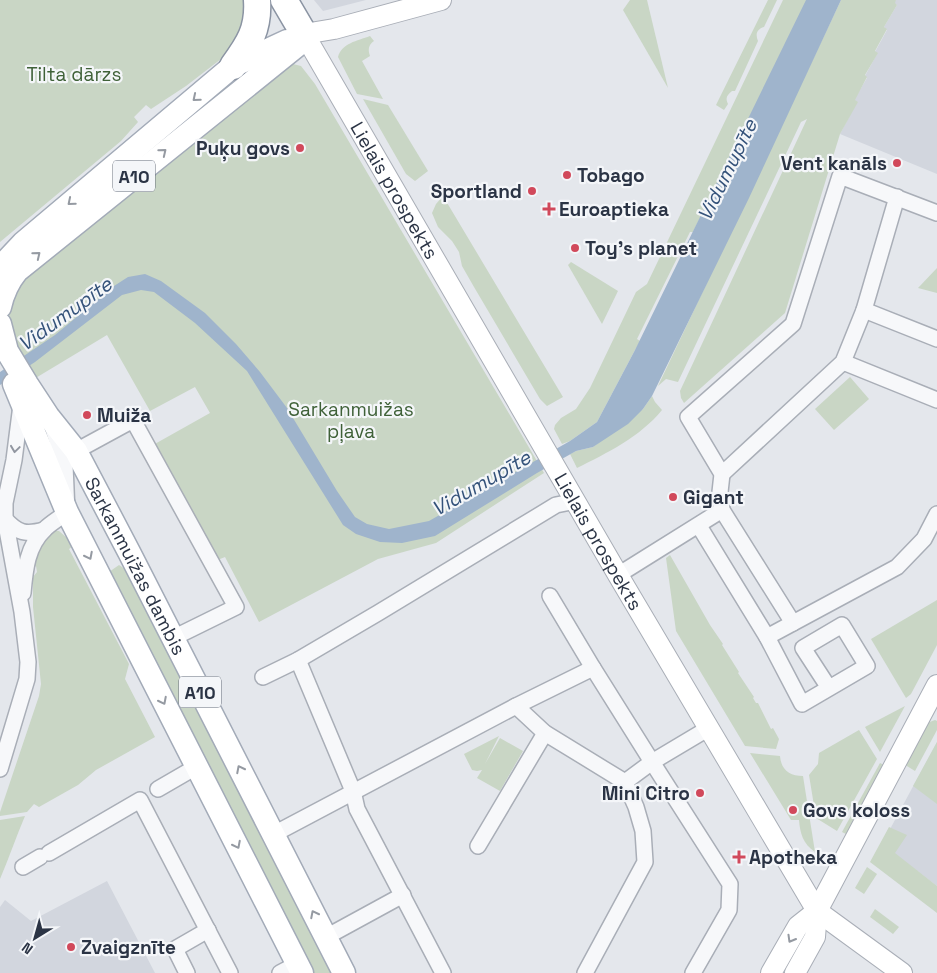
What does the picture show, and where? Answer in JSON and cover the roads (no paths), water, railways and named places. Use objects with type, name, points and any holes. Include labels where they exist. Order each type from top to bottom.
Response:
[{"type":"highway","name":"A10","points":[[233,66],[246,49],[253,34],[257,19],[257,0]]},
{"type":"highway","name":"Lielais prospekts","points":[[284,0],[304,34]]},
{"type":"main road","points":[[233,66],[304,34],[334,29],[441,0]]},
{"type":"main road","name":"A10","points":[[0,307],[9,281],[17,271],[298,45],[304,34]]},
{"type":"main road","name":"Lielais prospekts","points":[[304,34],[618,575],[817,911],[902,973]]},
{"type":"main road","name":"A10","points":[[0,271],[23,243],[233,66]]},
{"type":"main road","name":"Sarkanmuižas dambis","points":[[0,324],[3,354],[21,391],[67,512],[196,767],[293,970]]},
{"type":"main road","name":"Sarkanmuižas dambis","points":[[21,391],[48,416],[76,451],[344,973]]},
{"type":"main road","points":[[795,973],[815,937],[817,911],[937,685]]},
{"type":"main road","points":[[771,973],[798,926],[817,911]]},
{"type":"street","points":[[793,623],[722,510],[720,492],[722,474],[688,418],[793,324],[840,176],[937,213]]},
{"type":"street","points":[[722,474],[844,362],[864,310],[896,197]]},
{"type":"street","points":[[864,310],[937,339]]},
{"type":"street","points":[[844,362],[937,400]]},
{"type":"street","points":[[0,769],[22,701],[27,679],[28,662],[22,612],[4,519],[5,503],[14,460],[21,391]]},
{"type":"street","points":[[22,612],[26,567],[32,546],[44,530],[67,512],[65,465],[48,416]]},
{"type":"street","points":[[76,451],[133,420],[236,608],[172,638]]},
{"type":"street","points":[[263,677],[298,660],[556,505],[576,501]]},
{"type":"street","points":[[618,575],[722,510]]},
{"type":"street","points":[[767,637],[897,567],[924,539],[937,514]]},
{"type":"street","points":[[4,519],[13,528],[28,534],[44,530]]},
{"type":"street","points":[[699,526],[767,637],[779,660],[802,704],[867,666],[842,625],[779,660]]},
{"type":"street","points":[[550,596],[593,668],[730,884],[729,910],[693,973]]},
{"type":"street","points":[[803,648],[829,688]]},
{"type":"street","points":[[298,660],[353,791],[356,809],[443,973]]},
{"type":"street","points":[[274,834],[516,706],[593,668]]},
{"type":"street","points":[[516,706],[545,733],[625,782],[643,831],[645,862],[585,973]]},
{"type":"street","points":[[625,782],[652,762],[710,728]]},
{"type":"street","points":[[478,846],[545,733]]},
{"type":"street","points":[[23,867],[196,767]]},
{"type":"street","points":[[150,794],[208,930],[230,973]]},
{"type":"street","points":[[326,937],[403,895]]},
{"type":"street","points":[[187,973],[175,949],[208,930]]},
{"type":"water","name":"Vidumupīte","points":[[806,0],[841,0],[749,198],[652,396],[643,409],[628,424],[593,447],[576,451],[435,536],[402,543],[380,542],[356,534],[343,525],[247,371],[195,323],[154,292],[141,290],[122,295],[35,362],[0,385],[0,372],[55,335],[114,286],[128,277],[145,274],[161,281],[205,313],[236,344],[287,408],[337,491],[355,517],[367,524],[389,529],[429,521],[570,441],[597,422],[635,350]]},
{"type":"place","name":"Puķu govs","points":[[300,148]]},
{"type":"place","name":"Vent kanāls","points":[[897,163]]},
{"type":"place","name":"Tobago","points":[[567,175]]},
{"type":"place","name":"Sportland","points":[[532,191]]},
{"type":"place","name":"Euroaptieka","points":[[549,209]]},
{"type":"place","name":"Toy's planet","points":[[575,248]]},
{"type":"place","name":"Muiža","points":[[87,415]]},
{"type":"place","name":"Gigant","points":[[673,497]]},
{"type":"place","name":"Mini Citro","points":[[700,793]]},
{"type":"place","name":"Govs koloss","points":[[793,810]]},
{"type":"place","name":"Apotheka","points":[[739,857]]},
{"type":"place","name":"Zvaigznīte","points":[[71,947]]},
{"type":"park label","name":"Tilta dārzs","points":[[74,74]]},
{"type":"park label","name":"Sarkanmuižas pļava","points":[[351,420]]}]
